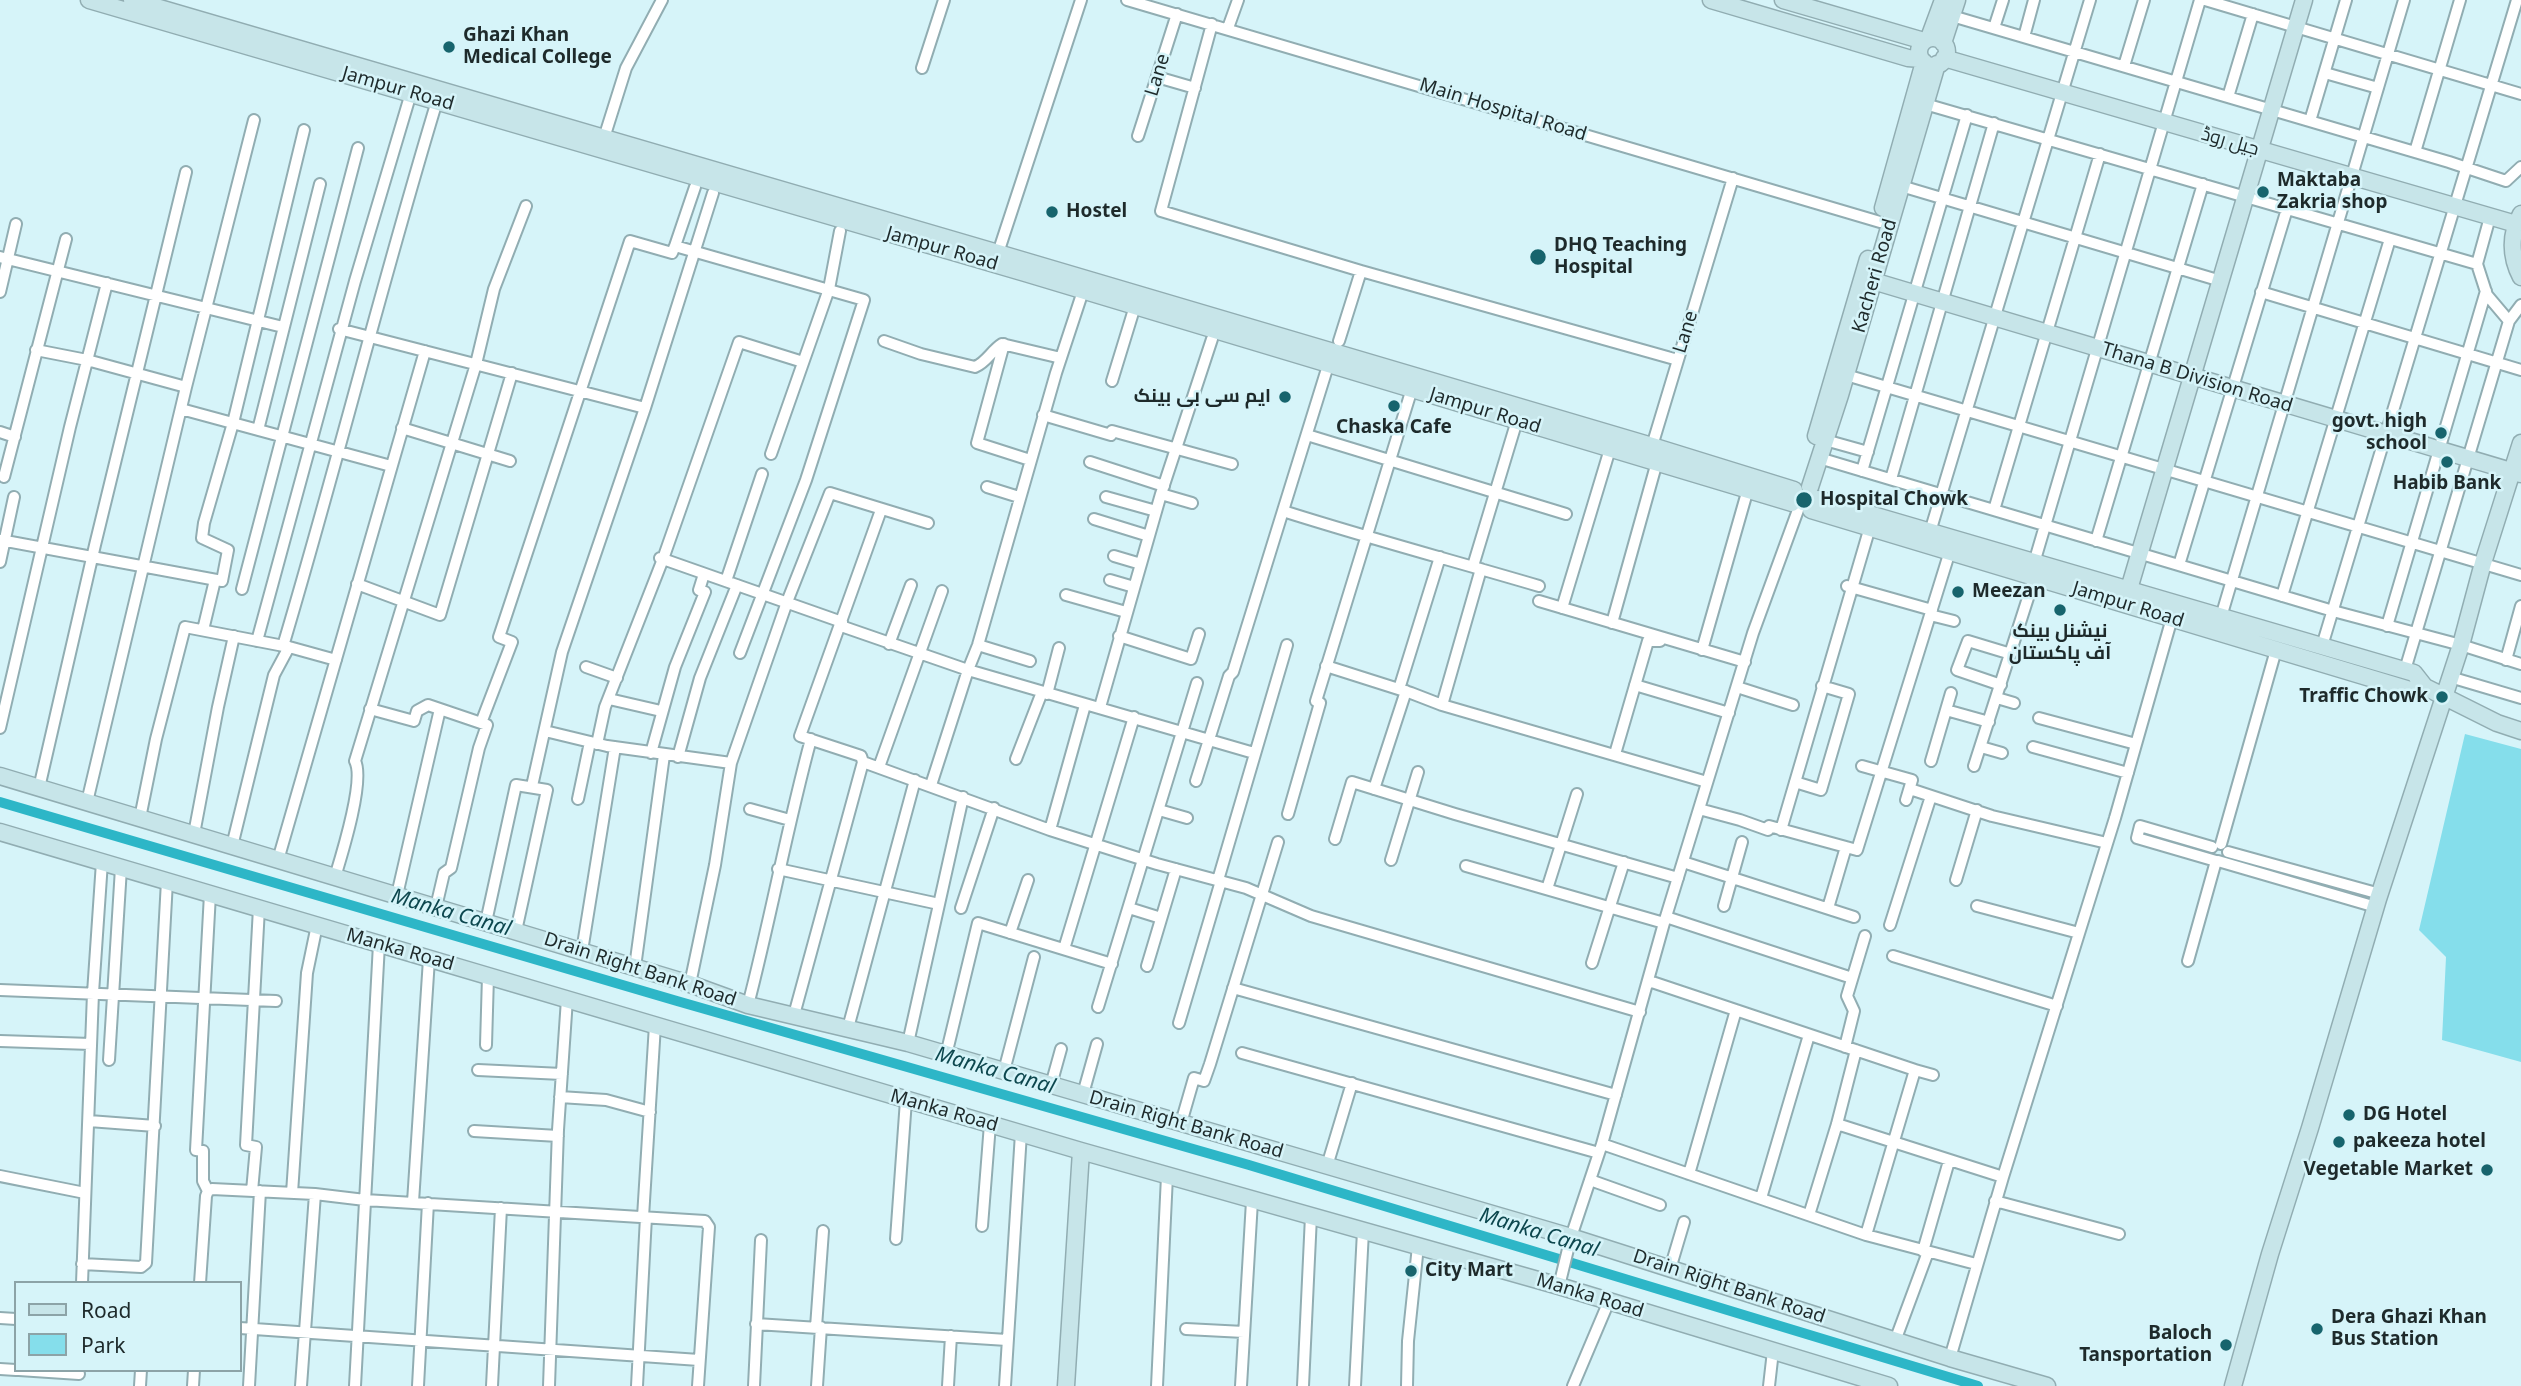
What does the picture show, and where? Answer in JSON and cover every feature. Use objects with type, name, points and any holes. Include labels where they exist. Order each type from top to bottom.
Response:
[{"type":"main road","name":"Jampur Road","points":[[89,0],[1135,306],[1656,463],[1804,498],[1930,532],[2172,618],[2410,690],[2425,687],[2497,723],[2521,731]]},
{"type":"main road","name":"Jampur Road","points":[[132,0],[1652,446],[1804,498],[1870,527],[1950,551],[2129,589],[2409,672]]},
{"type":"main road","name":"جیل روڈ","points":[[1711,0],[1908,58],[1932,52]]},
{"type":"main road","name":"جیل روڈ","points":[[1783,0],[1932,52],[2164,123],[2490,217],[2518,219]]},
{"type":"main road","name":"Kacheri Road","points":[[1804,498],[1880,222],[1932,52],[1943,0]]},
{"type":"main road","points":[[2129,589],[2304,0]]},
{"type":"main road","name":"Kacheri Road","points":[[1804,498],[1846,375],[1926,104],[1932,52],[1954,8]]},
{"type":"main road","points":[[2518,219],[2512,245],[2515,267],[2521,277]]},
{"type":"main road","name":"Thana B Division Road","points":[[1873,281],[2516,473]]},
{"type":"main road","points":[[2233,1386],[2270,1254],[2378,900],[2460,645],[2483,563],[2516,473],[2521,443]]},
{"type":"main road","points":[[2409,672],[2425,687]]},
{"type":"main road","name":"Drain Right Bank Road","points":[[0,776],[635,967],[748,1005],[908,1043],[1083,1094],[1327,1166],[1569,1245],[1670,1269],[2047,1386]]},
{"type":"main road","name":"Manka Road","points":[[0,832],[1252,1201],[1418,1246],[1561,1278],[1609,1301],[1773,1351],[1853,1381],[1889,1386]]},
{"type":"main road","points":[[1066,1386],[1081,1151]]},
{"type":"street","points":[[604,138],[626,68],[662,0]]},
{"type":"street","points":[[922,68],[944,0]]},
{"type":"street","points":[[998,253],[1081,0]]},
{"type":"street","name":"Main Hospital Road","points":[[1127,0],[1159,4],[1177,14],[1880,222]]},
{"type":"street","points":[[1228,28],[1238,0]]},
{"type":"street","points":[[1994,28],[2003,0]]},
{"type":"street","points":[[2024,37],[2034,0]]},
{"type":"street","points":[[1930,532],[2090,0]]},
{"type":"street","points":[[2124,66],[2144,0]]},
{"type":"street","points":[[1974,766],[2011,654],[2096,348],[2202,0],[2521,94]]},
{"type":"street","points":[[2310,121],[2346,0]]},
{"type":"street","points":[[2221,617],[2404,0]]},
{"type":"street","points":[[2415,152],[2460,0]]},
{"type":"street","points":[[2322,646],[2517,0]]},
{"type":"street","points":[[1954,8],[1994,28],[2506,181],[2521,167]]},
{"type":"street","name":"Lane","points":[[1138,136],[1177,14]]},
{"type":"street","points":[[2228,97],[2253,14]]},
{"type":"street","points":[[1212,24],[1161,211],[1361,271],[1678,360]]},
{"type":"street","points":[[2325,72],[2378,88]]},
{"type":"street","points":[[1157,77],[1195,88]]},
{"type":"street","points":[[257,641],[340,329],[411,93]]},
{"type":"street","points":[[232,846],[274,675],[286,647],[368,336],[437,101]]},
{"type":"street","points":[[1926,104],[2477,264]]},
{"type":"street","points":[[1862,471],[1967,115]]},
{"type":"street","points":[[88,802],[186,387],[254,120]]},
{"type":"street","points":[[1891,480],[1994,123]]},
{"type":"street","points":[[2,540],[222,581],[228,550],[202,538],[203,530],[233,423],[304,130]]},
{"type":"street","points":[[242,589],[358,148]]},
{"type":"street","points":[[1994,510],[2100,154]]},
{"type":"street","points":[[39,788],[92,557],[187,172]]},
{"type":"street","name":"Lane","points":[[1652,446],[1733,178]]},
{"type":"street","points":[[258,430],[320,184]]},
{"type":"street","points":[[2096,541],[2203,184]]},
{"type":"street","points":[[1901,186],[2221,281]]},
{"type":"street","points":[[481,723],[512,642],[499,637],[630,241],[672,253],[695,187]]},
{"type":"street","points":[[532,786],[562,652],[645,408],[713,193]]},
{"type":"street","points":[[335,877],[355,794],[358,766],[355,761],[476,364],[494,289],[526,206]]},
{"type":"street","points":[[2179,565],[2287,209]]},
{"type":"street","points":[[2490,217],[2477,264],[2486,291],[2509,321]]},
{"type":"street","points":[[0,292],[4,258],[16,224]]},
{"type":"street","points":[[771,454],[829,289],[840,231]]},
{"type":"street","points":[[5,477],[66,239]]},
{"type":"street","points":[[2282,596],[2390,239]]},
{"type":"street","points":[[675,246],[864,300],[806,480],[740,653]]},
{"type":"street","points":[[4,258],[283,327]]},
{"type":"street","points":[[1339,341],[1361,271]]},
{"type":"street","points":[[0,727],[107,283]]},
{"type":"street","points":[[931,785],[978,645],[1043,415],[1083,291]]},
{"type":"street","points":[[2387,626],[2486,291]]},
{"type":"street","points":[[2261,292],[2521,370]]},
{"type":"street","points":[[2409,672],[2416,634],[2496,362],[2509,321],[2521,305]]},
{"type":"street","points":[[1112,381],[1135,306]]},
{"type":"street","points":[[340,329],[645,408]]},
{"type":"street","points":[[1100,707],[1156,511],[1212,339]]},
{"type":"street","points":[[884,341],[921,354],[975,367],[988,359],[994,349],[1004,344],[1061,358]]},
{"type":"street","points":[[578,799],[593,743],[739,342],[803,362]]},
{"type":"street","points":[[1004,344],[977,443],[1030,460]]},
{"type":"street","points":[[37,351],[87,360],[186,387]]},
{"type":"street","points":[[278,860],[425,351]]},
{"type":"street","points":[[1196,781],[1229,676],[1233,672],[1326,372]]},
{"type":"street","points":[[357,584],[440,615],[512,373]]},
{"type":"street","points":[[1846,375],[2521,575]]},
{"type":"street","points":[[1288,814],[1320,704],[1315,701],[1410,396]]},
{"type":"street","points":[[181,409],[391,466]]},
{"type":"street","points":[[1043,415],[1111,435],[1112,431],[1232,464]]},
{"type":"street","points":[[1443,705],[1494,493],[1515,427]]},
{"type":"street","points":[[402,428],[510,461]]},
{"type":"street","points":[[0,432],[15,437]]},
{"type":"street","points":[[1307,435],[1566,514]]},
{"type":"street","points":[[1825,440],[1867,452]]},
{"type":"street","points":[[1612,623],[1656,463],[1652,446]]},
{"type":"street","points":[[1562,607],[1611,449]]},
{"type":"street","points":[[1819,458],[2521,664]]},
{"type":"street","points":[[1090,463],[1192,503]]},
{"type":"street","points":[[678,757],[700,678],[732,583],[762,474]]},
{"type":"street","points":[[987,487],[1019,497]]},
{"type":"street","points":[[690,984],[715,865],[731,763],[787,602],[830,493],[928,523]]},
{"type":"street","points":[[1106,496],[1156,511]]},
{"type":"street","points":[[1702,650],[1746,496]]},
{"type":"street","points":[[0,562],[2,540],[14,497]]},
{"type":"street","points":[[1561,1278],[1569,1245],[1601,1149],[1665,920],[1753,633],[1804,498]]},
{"type":"street","points":[[794,1015],[863,762],[861,756],[800,737],[881,510]]},
{"type":"street","points":[[1283,511],[1366,538],[1539,586]]},
{"type":"street","points":[[1094,519],[1149,536]]},
{"type":"street","points":[[1781,830],[1848,587],[1870,527]]},
{"type":"street","points":[[1699,809],[1768,830],[1769,826],[1857,850],[1950,551]]},
{"type":"street","points":[[1114,556],[1141,564]]},
{"type":"street","points":[[1374,789],[1440,557]]},
{"type":"street","points":[[662,559],[787,602],[919,655],[1254,753]]},
{"type":"street","points":[[651,753],[661,711],[705,592],[699,590],[704,574]]},
{"type":"street","points":[[203,630],[215,580]]},
{"type":"street","points":[[1110,580],[1134,587]]},
{"type":"street","points":[[889,644],[911,585]]},
{"type":"street","points":[[1848,587],[1954,621]]},
{"type":"street","points":[[879,767],[942,591]]},
{"type":"street","points":[[1066,595],[1126,612]]},
{"type":"street","points":[[1539,601],[1745,662]]},
{"type":"street","points":[[2506,660],[2521,606]]},
{"type":"street","points":[[1950,1358],[1995,1201],[2108,843],[2172,618]]},
{"type":"street","points":[[140,818],[156,739],[185,627],[286,647],[335,660]]},
{"type":"street","points":[[1119,636],[1191,659],[1199,634]]},
{"type":"street","points":[[194,834],[234,636]]},
{"type":"street","points":[[1615,754],[1648,641],[1666,639]]},
{"type":"street","points":[[2001,685],[1957,670],[1968,640],[2011,654]]},
{"type":"street","points":[[978,645],[1030,661]]},
{"type":"street","points":[[1179,1023],[1287,645]]},
{"type":"street","points":[[1016,759],[1044,693],[1059,648]]},
{"type":"street","points":[[2217,861],[2210,853],[2221,847],[2276,650]]},
{"type":"street","points":[[1326,666],[1443,705],[1707,782]]},
{"type":"street","points":[[586,667],[617,678]]},
{"type":"street","points":[[2450,677],[2521,698]]},
{"type":"street","points":[[1098,1007],[1197,683]]},
{"type":"street","points":[[1635,685],[1729,713]]},
{"type":"street","points":[[1795,782],[1821,790],[1849,694],[1822,686]]},
{"type":"street","points":[[1737,687],[1793,705]]},
{"type":"street","points":[[1931,761],[1951,693]]},
{"type":"street","points":[[1997,698],[2014,703]]},
{"type":"street","points":[[609,699],[661,711]]},
{"type":"street","points":[[370,709],[414,721],[417,711],[428,705],[487,725],[451,869],[444,873],[436,907]]},
{"type":"street","points":[[1050,830],[1085,705]]},
{"type":"street","points":[[397,895],[440,709]]},
{"type":"street","points":[[1946,710],[1989,722]]},
{"type":"street","points":[[1063,949],[1134,717]]},
{"type":"street","points":[[2039,718],[2136,744]]},
{"type":"street","points":[[545,731],[615,747],[731,763]]},
{"type":"street","points":[[748,1005],[778,869],[811,739]]},
{"type":"street","points":[[582,951],[615,747]]},
{"type":"street","points":[[1981,747],[2002,753]]},
{"type":"street","points":[[2034,747],[2128,773]]},
{"type":"street","points":[[635,967],[664,755]]},
{"type":"street","points":[[863,762],[1050,830],[1262,895],[1311,916],[1640,1012]]},
{"type":"street","points":[[1862,766],[1912,780],[1908,795],[1931,796],[2014,822],[2108,843]]},
{"type":"street","points":[[1391,860],[1418,772]]},
{"type":"street","points":[[848,1028],[915,780]]},
{"type":"street","points":[[1335,839],[1352,782],[1678,878]]},
{"type":"street","points":[[486,922],[516,785],[548,790],[516,932]]},
{"type":"street","points":[[1547,889],[1577,794]]},
{"type":"street","points":[[1890,925],[1931,796]]},
{"type":"street","points":[[908,1043],[963,797]]},
{"type":"street","points":[[961,908],[994,808]]},
{"type":"street","points":[[750,809],[790,820]]},
{"type":"street","points":[[1159,810],[1187,818]]},
{"type":"street","points":[[1956,880],[1977,810]]},
{"type":"street","points":[[2140,826],[2221,847],[2378,900],[2217,861],[2137,838],[2140,826]]},
{"type":"street","points":[[1181,1123],[1194,1078],[1204,1081],[1278,842]]},
{"type":"street","points":[[1724,906],[1742,842]]},
{"type":"street","points":[[1828,908],[1846,847]]},
{"type":"street","points":[[2188,961],[2217,861]]},
{"type":"street","points":[[82,1281],[93,993],[102,862]]},
{"type":"street","points":[[1592,962],[1624,862]]},
{"type":"street","points":[[1683,862],[1854,917]]},
{"type":"street","points":[[1466,866],[1609,907],[1665,920],[1852,978]]},
{"type":"street","points":[[109,1060],[121,867]]},
{"type":"street","points":[[778,869],[939,904]]},
{"type":"street","points":[[1147,966],[1176,869]]},
{"type":"street","points":[[1010,933],[1028,880]]},
{"type":"street","points":[[82,1264],[141,1267],[146,1263],[167,881]]},
{"type":"street","points":[[200,1281],[208,1191],[203,1181],[203,1151],[196,1150],[210,894]]},
{"type":"street","points":[[1977,906],[2079,933]]},
{"type":"street","points":[[248,1386],[256,1147],[246,1145],[259,908]]},
{"type":"street","points":[[1129,908],[1161,918]]},
{"type":"street","points":[[946,1055],[978,923],[1112,964]]},
{"type":"street","points":[[292,1193],[307,973],[317,925]]},
{"type":"street","points":[[1809,1215],[1837,1124],[1854,1011],[1847,996],[1865,936]]},
{"type":"street","points":[[355,1386],[379,944]]},
{"type":"street","points":[[1893,956],[2057,1006]]},
{"type":"street","points":[[1004,1071],[1034,957]]},
{"type":"street","points":[[413,1202],[429,958]]},
{"type":"street","points":[[486,1045],[488,976]]},
{"type":"street","points":[[1649,981],[1933,1075]]},
{"type":"street","points":[[1233,988],[1616,1095]]},
{"type":"street","points":[[0,990],[276,1001]]},
{"type":"street","points":[[549,1386],[558,1136],[567,999]]},
{"type":"street","points":[[1689,1174],[1736,1010]]},
{"type":"street","points":[[637,1386],[655,1025]]},
{"type":"street","points":[[1761,1198],[1809,1035]]},
{"type":"street","points":[[0,1041],[91,1044]]},
{"type":"street","points":[[1083,1094],[1097,1044]]},
{"type":"street","points":[[1051,1085],[1061,1049]]},
{"type":"street","points":[[1242,1053],[1689,1174],[1866,1235],[1976,1264]]},
{"type":"street","points":[[478,1070],[562,1074]]},
{"type":"street","points":[[1866,1235],[1916,1070]]},
{"type":"street","points":[[1327,1166],[1352,1083]]},
{"type":"street","points":[[560,1097],[606,1100],[650,1112]]},
{"type":"street","points":[[897,1239],[906,1100]]},
{"type":"street","points":[[89,1121],[155,1126]]},
{"type":"street","points":[[982,1226],[990,1124]]},
{"type":"street","points":[[1837,1124],[2003,1177]]},
{"type":"street","points":[[474,1131],[558,1136]]},
{"type":"street","points":[[1005,1386],[1021,1133]]},
{"type":"street","points":[[1895,1340],[1926,1251],[1949,1161]]},
{"type":"street","points":[[1157,1386],[1167,1175]]},
{"type":"street","points":[[0,1176],[85,1193]]},
{"type":"street","points":[[1590,1180],[1660,1205]]},
{"type":"street","points":[[208,1191],[212,1189],[315,1194],[708,1223],[698,1386]]},
{"type":"street","points":[[301,1386],[315,1194]]},
{"type":"street","points":[[1241,1386],[1252,1201]]},
{"type":"street","points":[[1995,1201],[2119,1234]]},
{"type":"street","points":[[418,1386],[428,1203]]},
{"type":"street","points":[[492,1386],[501,1208]]},
{"type":"street","points":[[1303,1386],[1311,1216]]},
{"type":"street","points":[[1670,1269],[1684,1222]]},
{"type":"street","points":[[817,1386],[822,1231]]},
{"type":"street","points":[[1355,1386],[1363,1231]]},
{"type":"street","points":[[754,1386],[761,1240]]},
{"type":"street","points":[[1407,1386],[1408,1341],[1418,1246]]},
{"type":"street","points":[[1573,1386],[1609,1301]]},
{"type":"street","points":[[756,1324],[1007,1340]]},
{"type":"street","points":[[242,1328],[699,1360]]},
{"type":"street","points":[[1186,1329],[1244,1332]]},
{"type":"street","points":[[948,1386],[951,1336]]},
{"type":"street","points":[[1769,1386],[1773,1351]]},
{"type":"street","points":[[35,1372],[79,1377]]},
{"type":"green space","points":[[2465,734],[2521,749],[2521,1062],[2442,1040],[2446,957],[2419,930]]},
{"type":"waterway","name":"Manka Canal","points":[[0,802],[677,1001],[1249,1165],[1978,1386]]},
{"type":"place","name":"Ghazi Khan Medical College","points":[[449,47]]},
{"type":"place","name":"Maktaba Zakria shop","points":[[2263,192]]},
{"type":"place","name":"Hostel","points":[[1052,212]]},
{"type":"place","name":"DHQ Teaching Hospital","points":[[1538,257]]},
{"type":"place","name":"ایم سی بی بینک","points":[[1285,397]]},
{"type":"place","name":"Chaska Cafe","points":[[1394,406]]},
{"type":"place","name":"govt. high school","points":[[2441,433]]},
{"type":"place","name":"Habib Bank","points":[[2447,462]]},
{"type":"place","name":"Hospital Chowk","points":[[1804,500]]},
{"type":"place","name":"Meezan","points":[[1958,592]]},
{"type":"place","name":"نیشنل بینک آف پاکستان","points":[[2060,610]]},
{"type":"place","name":"Traffic Chowk","points":[[2442,697]]},
{"type":"place","name":"DG Hotel","points":[[2349,1115]]},
{"type":"place","name":"pakeeza hotel","points":[[2339,1142]]},
{"type":"place","name":"Vegetable Market","points":[[2487,1170]]},
{"type":"place","name":"City Mart","points":[[1411,1271]]},
{"type":"place","name":"Dera Ghazi Khan Bus Station","points":[[2317,1329]]},
{"type":"place","name":"Baloch Tansportation","points":[[2226,1345]]}]
